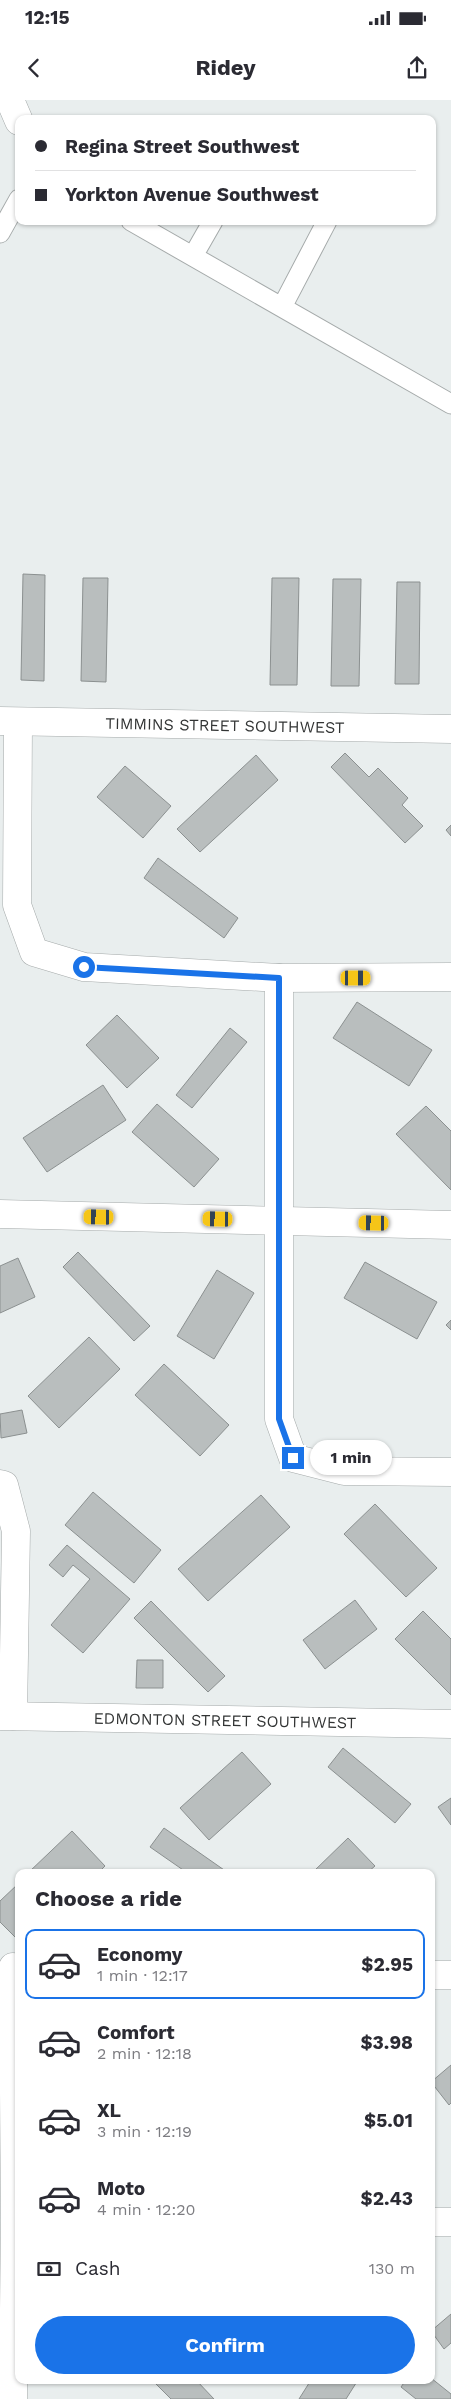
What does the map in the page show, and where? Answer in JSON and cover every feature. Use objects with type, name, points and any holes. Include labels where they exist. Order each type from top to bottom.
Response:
[{"type":"street","name":"TIMMINS STREET SOUTHWEST","points":[[9,721],[451,729]]},
{"type":"street","points":[[9,721],[18,906],[34,952],[84,967],[279,978],[451,977]]},
{"type":"street","points":[[279,978],[279,1419],[293,1458],[344,1471],[451,1472]]},
{"type":"street","points":[[0,1214],[451,1224]]},
{"type":"street","points":[[2,1484],[16,1531],[7,1716]]},
{"type":"street","name":"EDMONTON STREET SOUTHWEST","points":[[7,1716],[451,1724]]},
{"type":"street","points":[[11,1967],[13,2399]]},
{"type":"street","points":[[435,1975],[451,1975]]},
{"type":"street","points":[[435,2222],[451,2222]]},
{"type":"lane","points":[[0,233],[15,206]]},
{"type":"lane","points":[[138,225],[451,404]]},
{"type":"lane","points":[[193,256],[211,225]]},
{"type":"lane","points":[[282,307],[325,225]]},
{"type":"building","points":[[23,574],[45,575],[44,681],[21,680]]},
{"type":"building","points":[[83,578],[108,578],[106,682],[81,681]]},
{"type":"building","points":[[272,578],[299,578],[297,685],[270,685]]},
{"type":"building","points":[[333,579],[361,579],[359,686],[331,686]]},
{"type":"building","points":[[397,582],[420,582],[419,684],[395,684]]},
{"type":"building","points":[[345,753],[369,777],[378,768],[408,798],[402,805],[423,826],[405,843],[331,767]]},
{"type":"building","points":[[256,755],[278,780],[200,852],[177,829]]},
{"type":"building","points":[[125,766],[171,806],[143,838],[97,797]]},
{"type":"building","points":[[451,825],[451,836],[446,830]]},
{"type":"building","points":[[158,858],[238,918],[224,938],[144,878]]},
{"type":"building","points":[[357,1002],[432,1050],[409,1086],[333,1038]]},
{"type":"building","points":[[117,1015],[159,1058],[127,1088],[86,1045]]},
{"type":"building","points":[[230,1028],[247,1042],[192,1108],[176,1095]]},
{"type":"building","points":[[103,1085],[126,1120],[47,1172],[23,1138]]},
{"type":"building","points":[[157,1104],[219,1159],[194,1187],[132,1132]]},
{"type":"building","points":[[426,1106],[451,1131],[451,1190],[396,1134]]},
{"type":"building","points":[[78,1252],[150,1326],[134,1341],[63,1267]]},
{"type":"building","points":[[18,1258],[35,1297],[0,1313],[0,1266]]},
{"type":"building","points":[[365,1262],[437,1302],[417,1339],[344,1298]]},
{"type":"building","points":[[217,1270],[254,1293],[214,1359],[177,1336]]},
{"type":"building","points":[[451,1320],[451,1330],[446,1325]]},
{"type":"building","points":[[89,1337],[120,1369],[59,1428],[28,1396]]},
{"type":"building","points":[[164,1364],[229,1425],[200,1456],[135,1395]]},
{"type":"building","points":[[22,1410],[27,1433],[1,1438],[0,1414]]},
{"type":"building","points":[[93,1492],[161,1550],[134,1583],[65,1525]]},
{"type":"building","points":[[261,1495],[290,1527],[208,1601],[178,1569]]},
{"type":"building","points":[[375,1504],[437,1568],[406,1597],[344,1534]]},
{"type":"building","points":[[67,1545],[130,1599],[83,1653],[51,1625],[90,1579],[73,1565],[63,1577],[49,1565]]},
{"type":"building","points":[[355,1600],[377,1629],[325,1669],[303,1640]]},
{"type":"building","points":[[151,1601],[225,1676],[208,1692],[134,1618]]},
{"type":"building","points":[[423,1611],[451,1639],[451,1695],[395,1639]]},
{"type":"building","points":[[137,1660],[163,1660],[163,1688],[136,1688]]},
{"type":"building","points":[[343,1748],[411,1804],[395,1823],[328,1767]]},
{"type":"building","points":[[242,1752],[271,1784],[209,1840],[180,1808]]},
{"type":"building","points":[[451,1798],[451,1825],[438,1807]]},
{"type":"building","points":[[164,1828],[223,1869],[182,1869],[150,1847]]},
{"type":"building","points":[[72,1831],[105,1866],[102,1869],[32,1869]]},
{"type":"building","points":[[348,1838],[375,1866],[372,1869],[316,1869]]},
{"type":"building","points":[[15,1887],[15,1937],[0,1922],[0,1901]]},
{"type":"building","points":[[451,2065],[451,2103],[449,2105],[435,2087],[435,2079]]},
{"type":"building","points":[[451,2314],[451,2343],[444,2349],[435,2337],[435,2328]]},
{"type":"building","points":[[435,2381],[451,2394],[451,2399],[416,2399],[401,2387],[403,2384],[435,2384]]},
{"type":"building","points":[[156,2384],[200,2384],[214,2399],[171,2399]]},
{"type":"building","points":[[308,2384],[355,2384],[346,2399],[299,2399]]},
{"type":"route","points":[[84,967],[279,978],[279,1419],[293,1458]]}]
